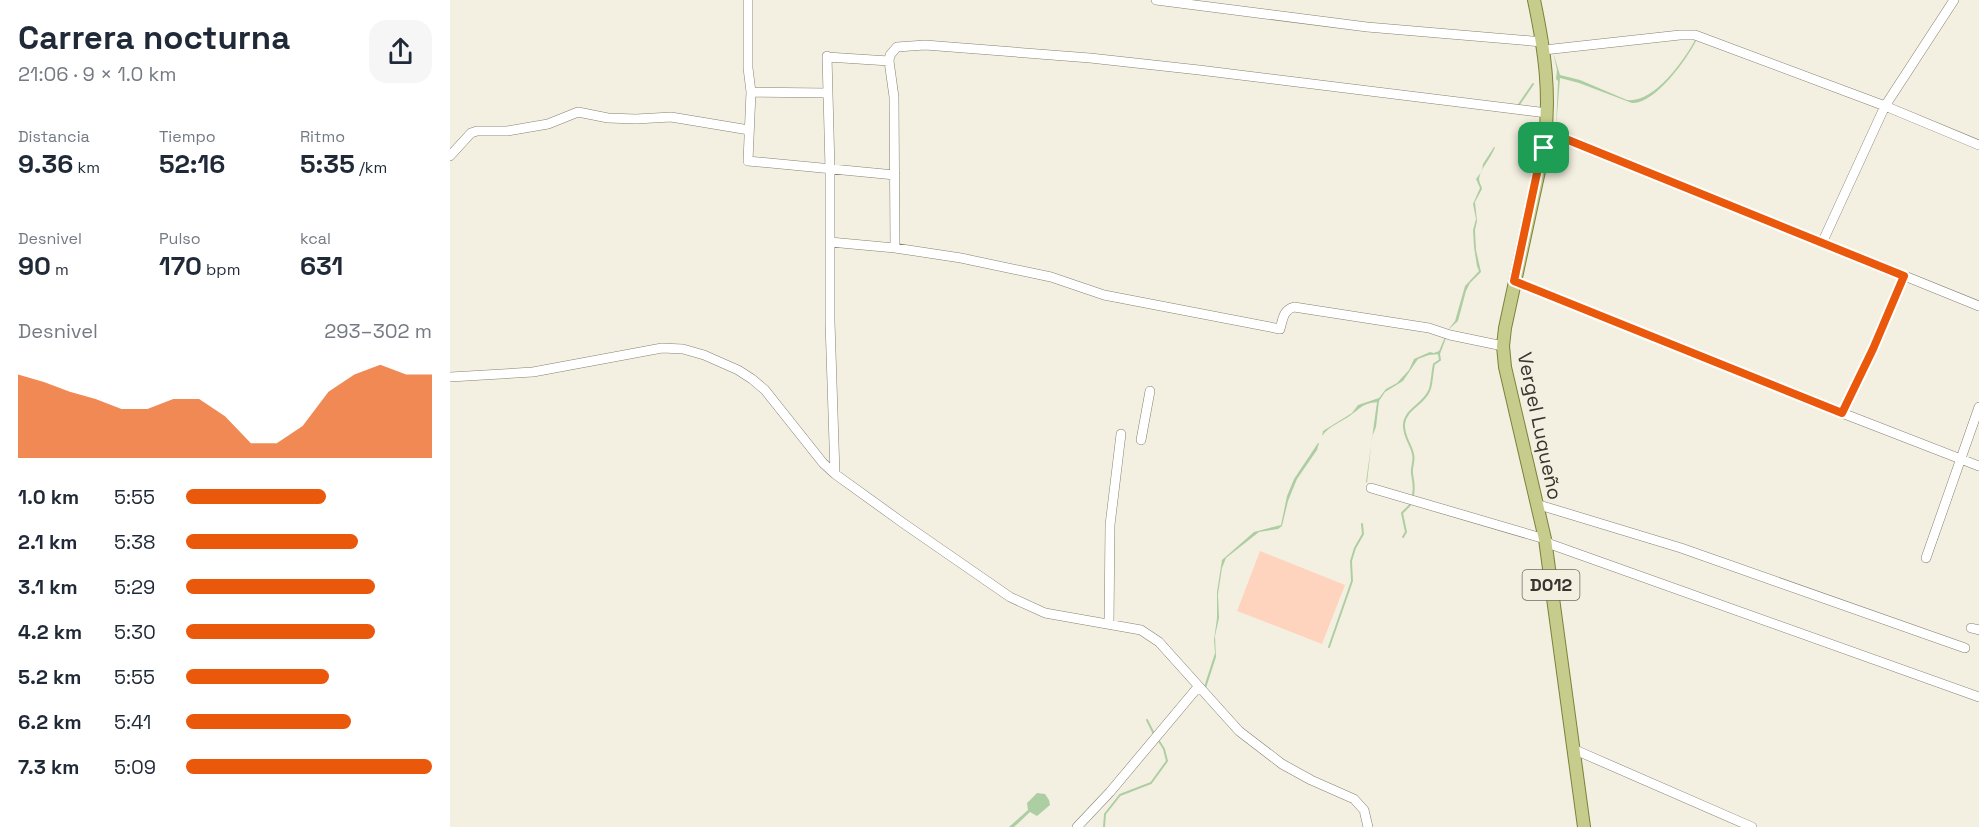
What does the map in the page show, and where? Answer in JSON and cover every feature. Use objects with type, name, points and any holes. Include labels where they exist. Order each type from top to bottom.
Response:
[{"type":"main road","name":"Vergel Luqueño","points":[[1534,0],[1547,75],[1548,113],[1503,346],[1505,367],[1545,539],[1584,827]]},
{"type":"street","points":[[748,0],[748,68],[751,92],[748,161],[895,176]]},
{"type":"street","points":[[1156,0],[1367,27],[1543,46],[1695,35],[1885,106],[1979,145]]},
{"type":"street","points":[[1822,243],[1885,106],[1954,0]]},
{"type":"street","points":[[895,248],[894,97],[889,61],[890,55],[897,47],[925,45],[1199,70],[1548,113]]},
{"type":"street","points":[[835,474],[830,322],[831,242],[827,57],[889,61]]},
{"type":"street","points":[[751,92],[828,93]]},
{"type":"street","points":[[450,156],[471,133],[507,131],[548,124],[578,112],[608,118],[671,117],[749,130]]},
{"type":"street","points":[[1546,131],[1979,306]]},
{"type":"street","points":[[831,242],[895,248],[972,260],[1052,278],[1104,296],[1280,329],[1284,314],[1294,307],[1429,328],[1450,335],[1503,346]]},
{"type":"street","points":[[1842,413],[1873,349],[1904,276]]},
{"type":"street","points":[[1514,281],[1979,466]]},
{"type":"street","points":[[450,377],[533,372],[662,348],[683,349],[721,361],[752,379],[765,390],[823,463],[835,474],[912,530],[1026,605],[1045,612],[1141,630],[1159,642],[1239,731],[1282,764],[1359,804],[1366,816],[1368,827]]},
{"type":"street","points":[[1141,440],[1150,391]]},
{"type":"street","points":[[1926,558],[1979,407]]},
{"type":"street","points":[[1109,624],[1110,517],[1121,434]]},
{"type":"street","points":[[1371,488],[1545,539],[1550,544],[1979,696]]},
{"type":"street","points":[[1536,504],[1681,548],[1965,648]]},
{"type":"street","points":[[1077,827],[1110,792],[1198,687]]},
{"type":"street","points":[[1573,749],[1752,827]]},
{"type":"shaded area","points":[[1695,40],[1685,59],[1669,80],[1641,102],[1632,103],[1560,78],[1556,128],[1558,81],[1553,52],[1560,75],[1580,80],[1627,100],[1647,95],[1657,88],[1683,59]]},
{"type":"shaded area","points":[[1495,147],[1491,155],[1482,170],[1483,164]]},
{"type":"shaded area","points":[[1481,172],[1479,179],[1482,189],[1475,202],[1477,221],[1475,230],[1476,250],[1481,272],[1470,283],[1466,291],[1458,321],[1448,330],[1455,321],[1465,286],[1479,271],[1474,247],[1473,230],[1476,219],[1473,204],[1480,188],[1476,179]]},
{"type":"shaded area","points":[[1445,337],[1440,354],[1418,359],[1403,381],[1385,392],[1379,401],[1376,427],[1372,436],[1377,402],[1362,406],[1322,436],[1323,431],[1352,413],[1358,405],[1379,398],[1386,389],[1397,383],[1409,370],[1414,359],[1439,351]]},
{"type":"shaded area","points":[[1318,443],[1317,450],[1297,479],[1288,501],[1282,526],[1278,529],[1259,532],[1226,558],[1218,594],[1216,657],[1206,688],[1204,687],[1215,653],[1214,640],[1217,592],[1222,560],[1254,532],[1281,525],[1287,496],[1294,479]]},
{"type":"shaded area","points":[[1260,551],[1345,585],[1322,644],[1237,611]]},
{"type":"shaded area","points":[[1037,793],[1045,794],[1050,805],[1037,816],[1030,812],[1014,827],[1009,827],[1028,810],[1027,803]]},
{"type":"waterway","points":[[1518,106],[1533,84]]},
{"type":"waterway","points":[[1413,495],[1413,457],[1404,424],[1411,410],[1423,400],[1429,391],[1434,364],[1440,360],[1439,354]]},
{"type":"waterway","points":[[1403,537],[1406,532],[1402,513],[1410,505]]},
{"type":"waterway","points":[[1329,647],[1352,581],[1351,561],[1363,534],[1362,524]]},
{"type":"waterway","points":[[1147,720],[1154,734]]},
{"type":"waterway","points":[[1104,827],[1105,814],[1120,795],[1151,783],[1167,761],[1164,749],[1157,738]]},
{"type":"route","points":[[1546,131],[1904,276],[1873,349],[1842,413],[1514,281],[1544,148],[1546,131]]}]
